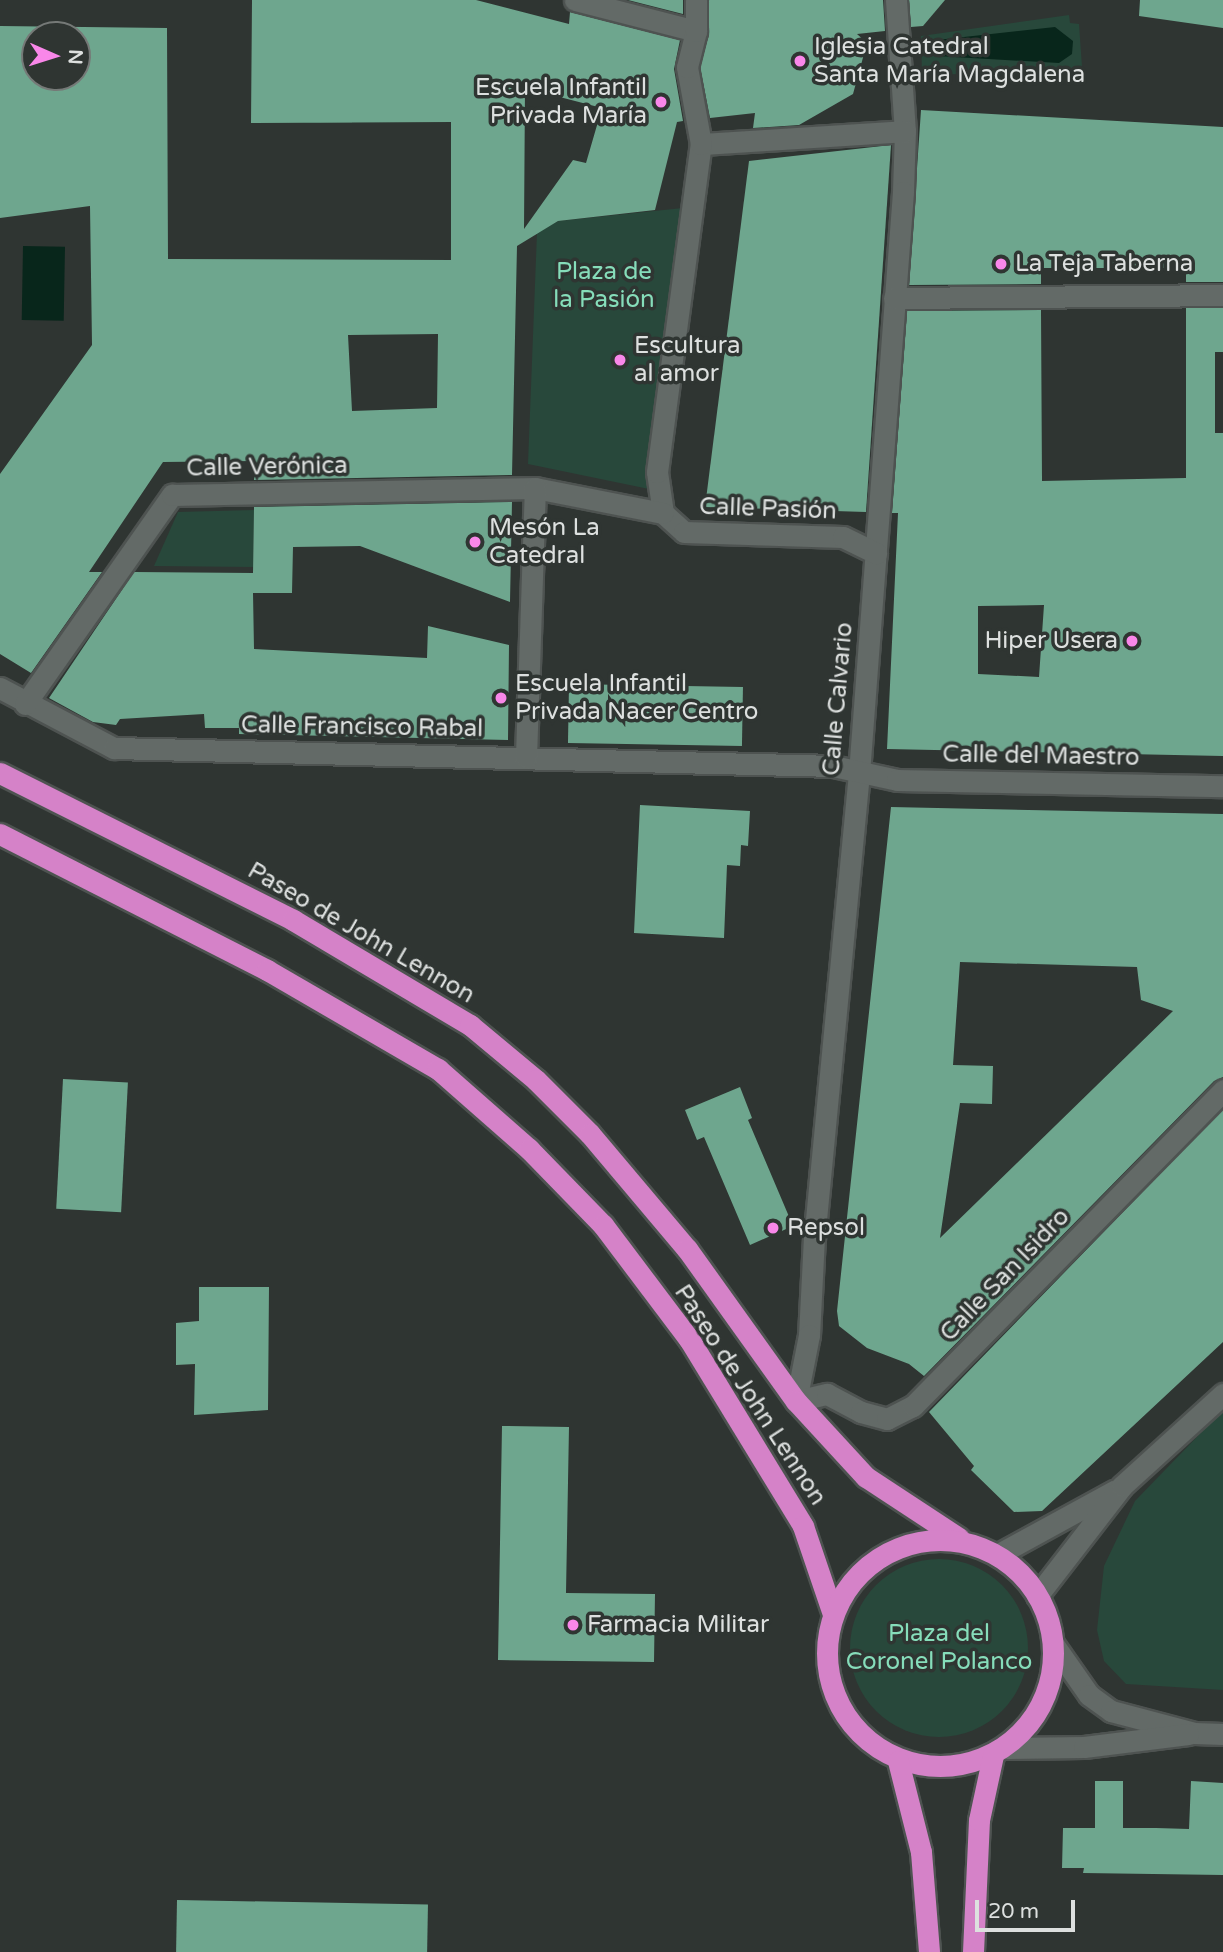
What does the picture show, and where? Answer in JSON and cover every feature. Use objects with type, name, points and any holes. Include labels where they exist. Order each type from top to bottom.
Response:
[{"type":"highway","name":"Paseo de John Lennon","points":[[0,773],[293,920],[470,1025],[536,1080],[590,1134],[687,1249],[796,1401],[866,1477],[959,1538]]},
{"type":"highway","name":"Paseo de John Lennon","points":[[0,834],[267,970],[438,1069],[529,1149],[603,1225],[689,1339],[803,1526],[834,1614]]},
{"type":"highway","points":[[973,1952],[979,1820],[1000,1752],[1031,1719],[1046,1688],[1054,1645],[1049,1618],[1037,1596],[997,1555],[959,1538],[909,1541],[877,1558],[852,1581],[834,1614],[828,1673],[842,1709],[870,1742],[898,1761],[953,1765],[1000,1752]]},
{"type":"highway","points":[[898,1761],[921,1852],[929,1952]]},
{"type":"street","points":[[575,0],[696,31]]},
{"type":"street","points":[[526,757],[534,488],[663,513],[657,472],[701,144],[687,67],[696,31],[696,0]]},
{"type":"street","name":"Calle Calvario","points":[[796,1401],[808,1335],[814,1237],[859,773],[876,553],[905,131],[896,0]]},
{"type":"street","points":[[701,144],[905,131]]},
{"type":"street","points":[[894,298],[1223,295]]},
{"type":"street","name":"Calle Verónica","points":[[26,704],[172,495],[534,488]]},
{"type":"street","name":"Calle Pasión","points":[[663,513],[684,532],[843,537],[876,553]]},
{"type":"street","points":[[0,688],[26,704]]},
{"type":"street","name":"Calle Francisco Rabal","points":[[26,704],[114,748],[833,766],[859,773]]},
{"type":"street","name":"Calle del Maestro","points":[[859,773],[897,780],[1223,786]]},
{"type":"street","name":"Calle San Isidro","points":[[796,1401],[827,1394],[880,1419],[913,1406],[1223,1090]]},
{"type":"street","points":[[1037,1596],[1122,1486],[1223,1394]]},
{"type":"street","points":[[997,1555],[1122,1486]]},
{"type":"street","points":[[1054,1645],[1089,1695],[1111,1711],[1194,1733]]},
{"type":"street","points":[[1000,1752],[1084,1747],[1194,1733],[1223,1734]]},
{"type":"green space","points":[[1069,15],[1070,23],[1079,24],[1082,67],[1077,75],[922,74],[921,36]]},
{"type":"green space","name":"Plaza de la Pasión","points":[[683,208],[649,489],[528,464],[537,233],[558,221]]},
{"type":"green space","points":[[254,510],[253,567],[154,566],[178,512]]},
{"type":"green space","points":[[1223,1410],[1223,1690],[1126,1684],[1104,1661],[1097,1630],[1104,1566],[1135,1501]]},
{"type":"green space","name":"Plaza del Coronel Polanco","points":[[939,1559],[973,1566],[1002,1585],[1021,1614],[1028,1648],[1021,1682],[1002,1711],[973,1730],[939,1737],[905,1730],[876,1711],[857,1682],[850,1648],[857,1614],[876,1585],[905,1566]]},
{"type":"shaded area","points":[[1055,27],[1073,41],[1072,54],[1059,63],[937,56],[935,48],[937,40]]},
{"type":"shaded area","points":[[23,246],[65,247],[64,321],[22,320]]},
{"type":"building","points":[[252,0],[476,0],[569,24],[570,12],[680,40],[674,69],[683,121],[677,122],[655,210],[558,221],[517,246],[512,475],[254,480],[255,461],[163,462],[89,572],[102,572],[31,673],[0,654],[0,474],[92,345],[90,206],[0,218],[0,26],[21,26],[21,91],[91,91],[91,27],[167,28],[168,259],[451,260],[451,122],[251,123]],"holes":[[[525,88],[602,108],[586,163],[573,160],[524,229]],[[438,334],[437,408],[352,411],[348,335]]]},
{"type":"building","points":[[628,0],[683,0],[683,14]]},
{"type":"building","name":"Iglesia Catedral Santa María Magdalena","points":[[709,0],[883,0],[885,31],[857,34],[867,43],[853,94],[799,125],[753,128],[755,113],[710,118],[700,67],[709,34]]},
{"type":"building","points":[[909,0],[945,0],[923,26],[911,27]]},
{"type":"building","points":[[1140,0],[1223,0],[1223,28],[1139,16]]},
{"type":"building","points":[[921,110],[1223,127],[1223,282],[1186,282],[1186,268],[1041,268],[1041,284],[909,285]]},
{"type":"building","points":[[891,145],[866,512],[705,507],[749,161]]},
{"type":"building","points":[[1186,308],[1223,308],[1223,352],[1215,352],[1215,433],[1223,433],[1223,756],[887,749],[898,513],[892,513],[907,311],[1041,310],[1042,481],[1186,478]],"holes":[[[1044,605],[1039,677],[978,674],[978,606]]]},
{"type":"building","points":[[512,502],[510,602],[360,546],[293,547],[292,593],[253,593],[254,649],[427,658],[428,626],[509,645],[508,740],[239,734],[239,728],[205,728],[204,714],[120,719],[116,725],[93,722],[49,698],[134,572],[253,573],[254,507]]},
{"type":"building","points":[[569,684],[743,687],[742,746],[568,743]]},
{"type":"building","points":[[640,805],[750,811],[748,846],[741,845],[740,866],[727,865],[724,938],[634,933]]},
{"type":"building","points":[[891,807],[1223,814],[1223,1077],[1214,1081],[924,1376],[909,1364],[867,1348],[839,1326],[837,1311]],"holes":[[[960,962],[1137,967],[1141,1000],[1173,1011],[940,1238],[960,1103],[992,1104],[993,1066],[953,1065]]]},
{"type":"building","points":[[63,1079],[128,1082],[121,1212],[56,1209]]},
{"type":"building","points":[[740,1087],[752,1118],[748,1120],[793,1226],[750,1245],[704,1137],[697,1140],[685,1110]]},
{"type":"building","points":[[1223,1109],[1223,1342],[1042,1511],[1014,1512],[971,1470],[974,1466],[929,1412]]},
{"type":"building","points":[[199,1287],[269,1287],[268,1410],[194,1415],[195,1364],[176,1365],[176,1323],[199,1321]]},
{"type":"building","points":[[502,1426],[569,1427],[566,1593],[655,1594],[654,1662],[498,1660]]},
{"type":"building","points":[[1095,1781],[1123,1781],[1123,1828],[1189,1829],[1191,1781],[1223,1783],[1223,1875],[1083,1873],[1084,1868],[1062,1868],[1063,1828],[1095,1828]]},
{"type":"building","points":[[177,1900],[428,1904],[427,1952],[176,1952]]},
{"type":"place","name":"Iglesia Catedral Santa María Magdalena","points":[[800,61]]},
{"type":"place","name":"Escuela Infantil Privada María","points":[[661,102]]},
{"type":"place","name":"La Teja Taberna","points":[[1001,264]]},
{"type":"place","name":"Escultura al amor","points":[[620,360]]},
{"type":"place","name":"Mesón La Catedral","points":[[475,542]]},
{"type":"place","name":"Hiper Usera","points":[[1132,641]]},
{"type":"place","name":"Escuela Infantil Privada Nacer Centro","points":[[501,698]]},
{"type":"place","name":"Repsol","points":[[773,1228]]},
{"type":"place","name":"Farmacia Militar","points":[[573,1625]]}]
